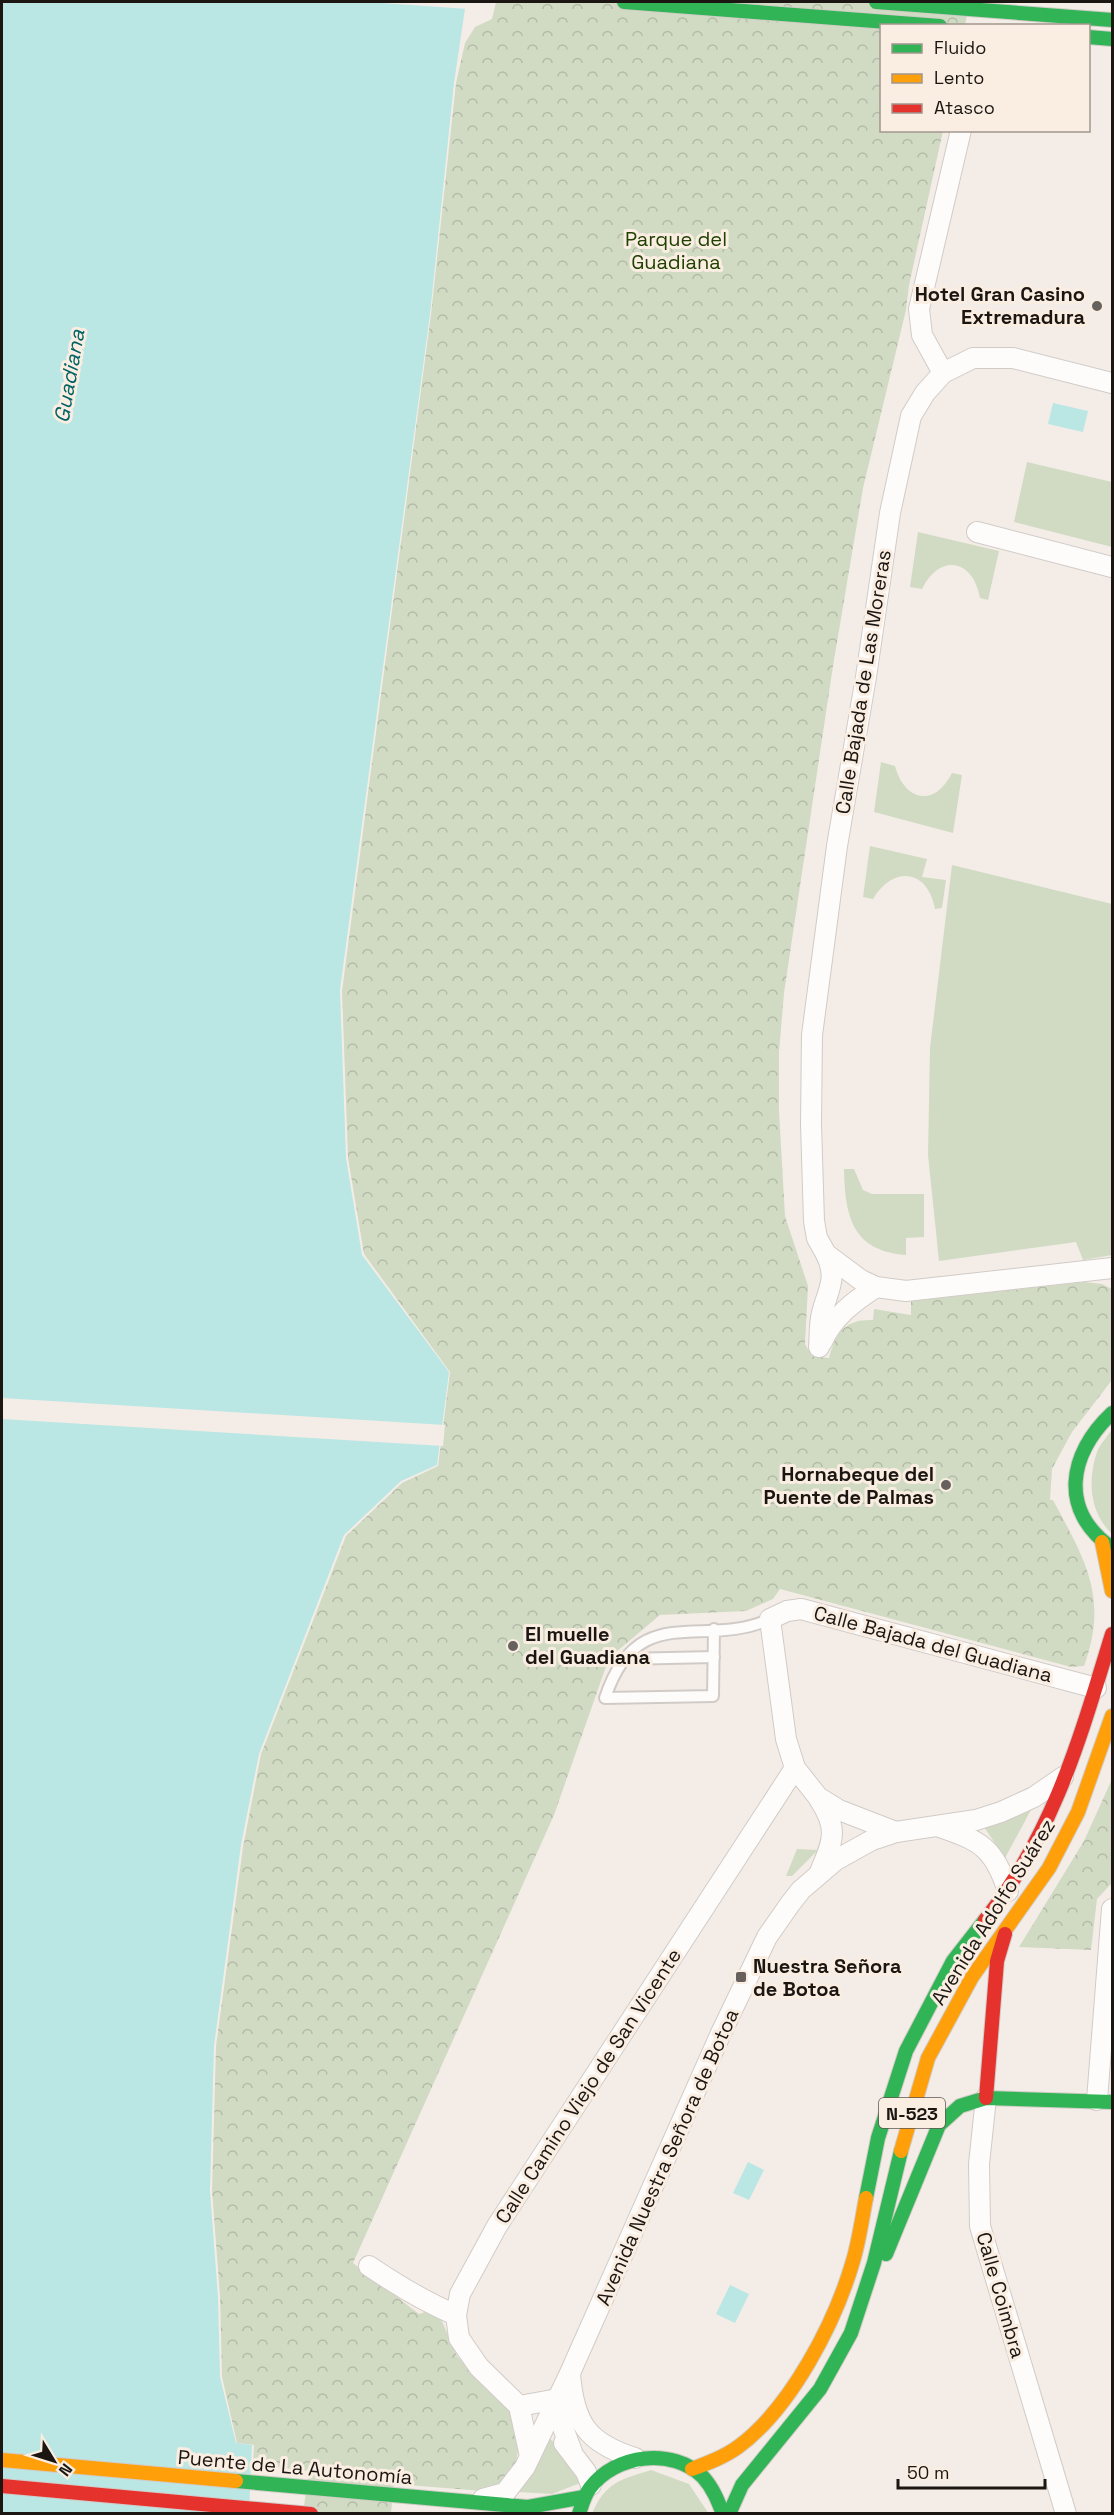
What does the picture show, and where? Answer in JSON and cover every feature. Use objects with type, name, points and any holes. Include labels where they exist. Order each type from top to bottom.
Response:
[{"type":"main road","points":[[624,2],[914,24]]},
{"type":"main road","points":[[876,2],[1113,20]]},
{"type":"main road","points":[[1090,37],[1113,39]]},
{"type":"main road","points":[[1113,1413],[1103,1420],[1088,1437],[1080,1455],[1075,1477],[1078,1505],[1083,1517],[1107,1545],[1113,1591]]},
{"type":"main road","name":"Avenida Adolfo Suárez","points":[[692,2469],[718,2459],[738,2447],[763,2424],[804,2372],[832,2319],[853,2261],[878,2138],[906,2051],[953,1961],[1008,1891],[1044,1828],[1067,1773],[1113,1634]]},
{"type":"main road","name":"Avenida Adolfo Suárez","points":[[729,2514],[742,2485],[820,2390],[851,2333],[874,2262],[903,2144],[928,2058],[972,1977],[1049,1868],[1078,1812],[1113,1716]]},
{"type":"main road","name":"Calle Coimbra","points":[[986,2098],[997,1961],[1006,1929]]},
{"type":"main road","points":[[851,2333],[906,2210],[939,2125],[947,2114],[968,2100],[986,2098],[1105,2101]]},
{"type":"main road","points":[[579,2514],[588,2491],[613,2467],[635,2458],[655,2457],[674,2460],[692,2469],[704,2479],[714,2492],[723,2514]]},
{"type":"main road","name":"Puente de La Autonomía","points":[[2,2460],[528,2507],[588,2491]]},
{"type":"main road","points":[[2,2486],[311,2514]]},
{"type":"street","points":[[984,24],[988,2]]},
{"type":"street","points":[[961,132],[919,309],[922,335],[943,373],[973,358],[1013,358],[1113,383]]},
{"type":"street","name":"Calle Bajada de Las Moreras","points":[[876,1287],[858,1299],[829,1326],[819,1347],[821,1315],[832,1282],[832,1267],[817,1238],[814,1221],[810,1124],[812,1035],[837,846],[866,677],[890,513],[911,416],[925,393],[943,373]]},
{"type":"street","points":[[977,532],[1113,567]]},
{"type":"street","points":[[826,1254],[861,1280],[876,1287],[906,1291],[1113,1268]]},
{"type":"street","points":[[1087,1272],[1113,1282]]},
{"type":"street","name":"Calle Bajada del Guadiana","points":[[770,1619],[787,1611],[801,1609],[1096,1688]]},
{"type":"street","points":[[770,1619],[786,1739],[795,1768],[830,1815],[833,1826],[832,1840],[820,1873]]},
{"type":"street","name":"Calle Camino Viejo de San Vicente","points":[[519,2406],[479,2367],[459,2338],[456,2315],[460,2294],[497,2226],[795,1768]]},
{"type":"street","name":"Avenida Nuestra Señora de Botoa","points":[[468,2502],[505,2493],[519,2477],[530,2457],[570,2373],[721,2033],[767,1937],[801,1890],[820,1873],[854,1850],[896,1832],[976,1820],[1017,1806],[1067,1773]]},
{"type":"street","points":[[818,1797],[839,1810],[896,1832]]},
{"type":"street","name":"Avenida Nuestra Señora de Botoa","points":[[937,1827],[982,1845],[994,1857],[1008,1891]]},
{"type":"street","points":[[1105,2101],[1113,1909]]},
{"type":"street","name":"Calle Coimbra","points":[[986,2098],[979,2163],[980,2226],[1066,2514]]},
{"type":"street","points":[[369,2266],[432,2305],[456,2315]]},
{"type":"street","points":[[570,2373],[577,2415],[586,2432],[599,2443],[635,2458]]},
{"type":"street","points":[[530,2457],[519,2406],[558,2399],[562,2424],[572,2452]]},
{"type":"street","points":[[544,2425],[572,2452],[586,2472],[588,2491]]},
{"type":"lane","points":[[714,1629],[713,1696],[605,1698],[624,1659],[649,1638],[670,1634],[714,1629],[756,1625],[770,1619]]},
{"type":"lane","points":[[624,1659],[714,1657]]},
{"type":"green space","name":"Parque del Guadiana","points":[[496,2],[970,2],[965,24],[880,24],[880,132],[943,132],[909,285],[906,310],[863,488],[833,666],[784,993],[779,1052],[779,1111],[785,1216],[808,1286],[805,1344],[812,1356],[829,1358],[835,1341],[843,1329],[855,1322],[873,1320],[874,1309],[911,1315],[911,1301],[1084,1282],[1102,1284],[1112,1289],[1112,1380],[1072,1432],[1052,1469],[1050,1500],[1053,1500],[1083,1561],[1094,1599],[1094,1619],[1091,1642],[1084,1666],[1071,1667],[780,1589],[773,1599],[746,1611],[660,1615],[609,1658],[554,1815],[353,2263],[419,2314],[425,2312],[441,2319],[457,2356],[508,2408],[515,2422],[519,2444],[516,2463],[501,2483],[483,2491],[394,2484],[391,2513],[303,2513],[309,2471],[253,2464],[254,2445],[237,2443],[222,2377],[220,2296],[212,2191],[216,2046],[243,1847],[261,1754],[346,1536],[402,1483],[438,1466],[450,1372],[364,1254],[348,1158],[342,991],[431,314],[456,83],[465,43],[475,27],[492,19]]},
{"type":"green space","points":[[1027,462],[1112,482],[1112,547],[1014,522]]},
{"type":"green space","points":[[918,532],[999,551],[988,600],[980,598],[971,575],[955,565],[938,570],[929,577],[922,589],[910,587]]},
{"type":"green space","points":[[881,762],[895,766],[905,786],[912,793],[920,796],[928,796],[937,792],[952,773],[962,775],[953,833],[874,812]]},
{"type":"green space","points":[[870,846],[927,859],[922,877],[946,880],[942,908],[935,909],[925,886],[918,879],[909,876],[890,881],[873,899],[863,897]]},
{"type":"green space","points":[[952,865],[1112,904],[1112,1255],[1083,1260],[1076,1242],[939,1261],[928,1155],[930,1048]]},
{"type":"green space","points":[[844,1169],[854,1169],[863,1190],[872,1194],[924,1194],[924,1237],[906,1238],[906,1255],[888,1252],[874,1246],[855,1228],[847,1202]]},
{"type":"green space","points":[[1112,1429],[1112,1534],[1105,1526],[1095,1506],[1092,1496],[1092,1474],[1097,1452]]},
{"type":"green space","points":[[1112,1779],[1112,1883],[1097,1899],[1091,1950],[1019,1947],[1084,1841]]},
{"type":"green space","points":[[1032,1808],[1005,1858],[984,1827]]},
{"type":"green space","points":[[797,1849],[818,1850],[792,1876],[786,1876]]},
{"type":"green space","points":[[549,2438],[573,2460],[583,2482],[552,2494],[518,2492],[528,2480]]},
{"type":"green space","points":[[651,2470],[689,2484],[709,2514],[592,2514],[597,2503],[609,2488],[623,2479]]},
{"type":"water","name":"Guadiana","points":[[2,2],[466,2],[454,83],[430,314],[340,990],[346,1158],[362,1255],[449,1372],[437,1465],[401,1481],[344,1535],[259,1754],[241,1845],[214,2046],[210,2191],[218,2297],[220,2377],[236,2443],[252,2445],[249,2513],[2,2514]]},
{"type":"water","points":[[1053,403],[1088,411],[1083,432],[1048,424]]},
{"type":"water","points":[[748,2162],[764,2170],[749,2200],[733,2193]]},
{"type":"water","points":[[730,2285],[749,2294],[735,2323],[716,2314]]},
{"type":"pier","points":[[368,2],[469,2],[468,9]]},
{"type":"pier","points":[[2,1398],[445,1425],[443,1446],[2,1419]]},
{"type":"traffic: fast","points":[[624,2],[914,24]]},
{"type":"traffic: fast","points":[[876,2],[1112,20]]},
{"type":"traffic: fast","points":[[1090,37],[1112,39]]},
{"type":"traffic: fast","points":[[1112,1413],[1097,1429],[1086,1446],[1079,1464],[1076,1482],[1077,1500],[1083,1517],[1095,1533],[1112,1548]]},
{"type":"traffic: fast","points":[[866,2198],[878,2138],[906,2051],[953,1961],[985,1920]]},
{"type":"traffic: fast","points":[[886,2254],[939,2125],[960,2106],[986,2098],[1112,2102]]},
{"type":"traffic: fast","points":[[729,2514],[742,2485],[820,2389],[851,2333],[874,2263],[901,2151]]},
{"type":"traffic: fast","points":[[579,2514],[590,2488],[614,2468],[629,2462],[661,2458],[691,2467],[703,2477],[717,2499],[723,2514]]},
{"type":"traffic: fast","points":[[236,2481],[528,2507],[584,2497]]},
{"type":"traffic: slow","points":[[1102,1542],[1112,1591]]},
{"type":"traffic: slow","points":[[901,2151],[928,2058],[972,1977],[1049,1868],[1078,1812],[1112,1716]]},
{"type":"traffic: slow","points":[[692,2469],[722,2457],[738,2447],[757,2430],[776,2410],[809,2363],[823,2337],[845,2285],[857,2246],[866,2198]]},
{"type":"traffic: slow","points":[[2,2460],[236,2481]]},
{"type":"traffic: jam","points":[[985,1920],[1009,1887],[1047,1819],[1076,1747],[1112,1634]]},
{"type":"traffic: jam","points":[[986,2098],[997,1961],[1005,1934]]},
{"type":"traffic: jam","points":[[2,2486],[311,2514]]},
{"type":"place","name":"Hotel Gran Casino Extremadura","points":[[1097,306]]},
{"type":"place","name":"Hornabeque del Puente de Palmas","points":[[946,1485]]},
{"type":"place","name":"El muelle del Guadiana","points":[[513,1646]]},
{"type":"place","name":"Nuestra Señora de Botoa","points":[[741,1977]]}]
